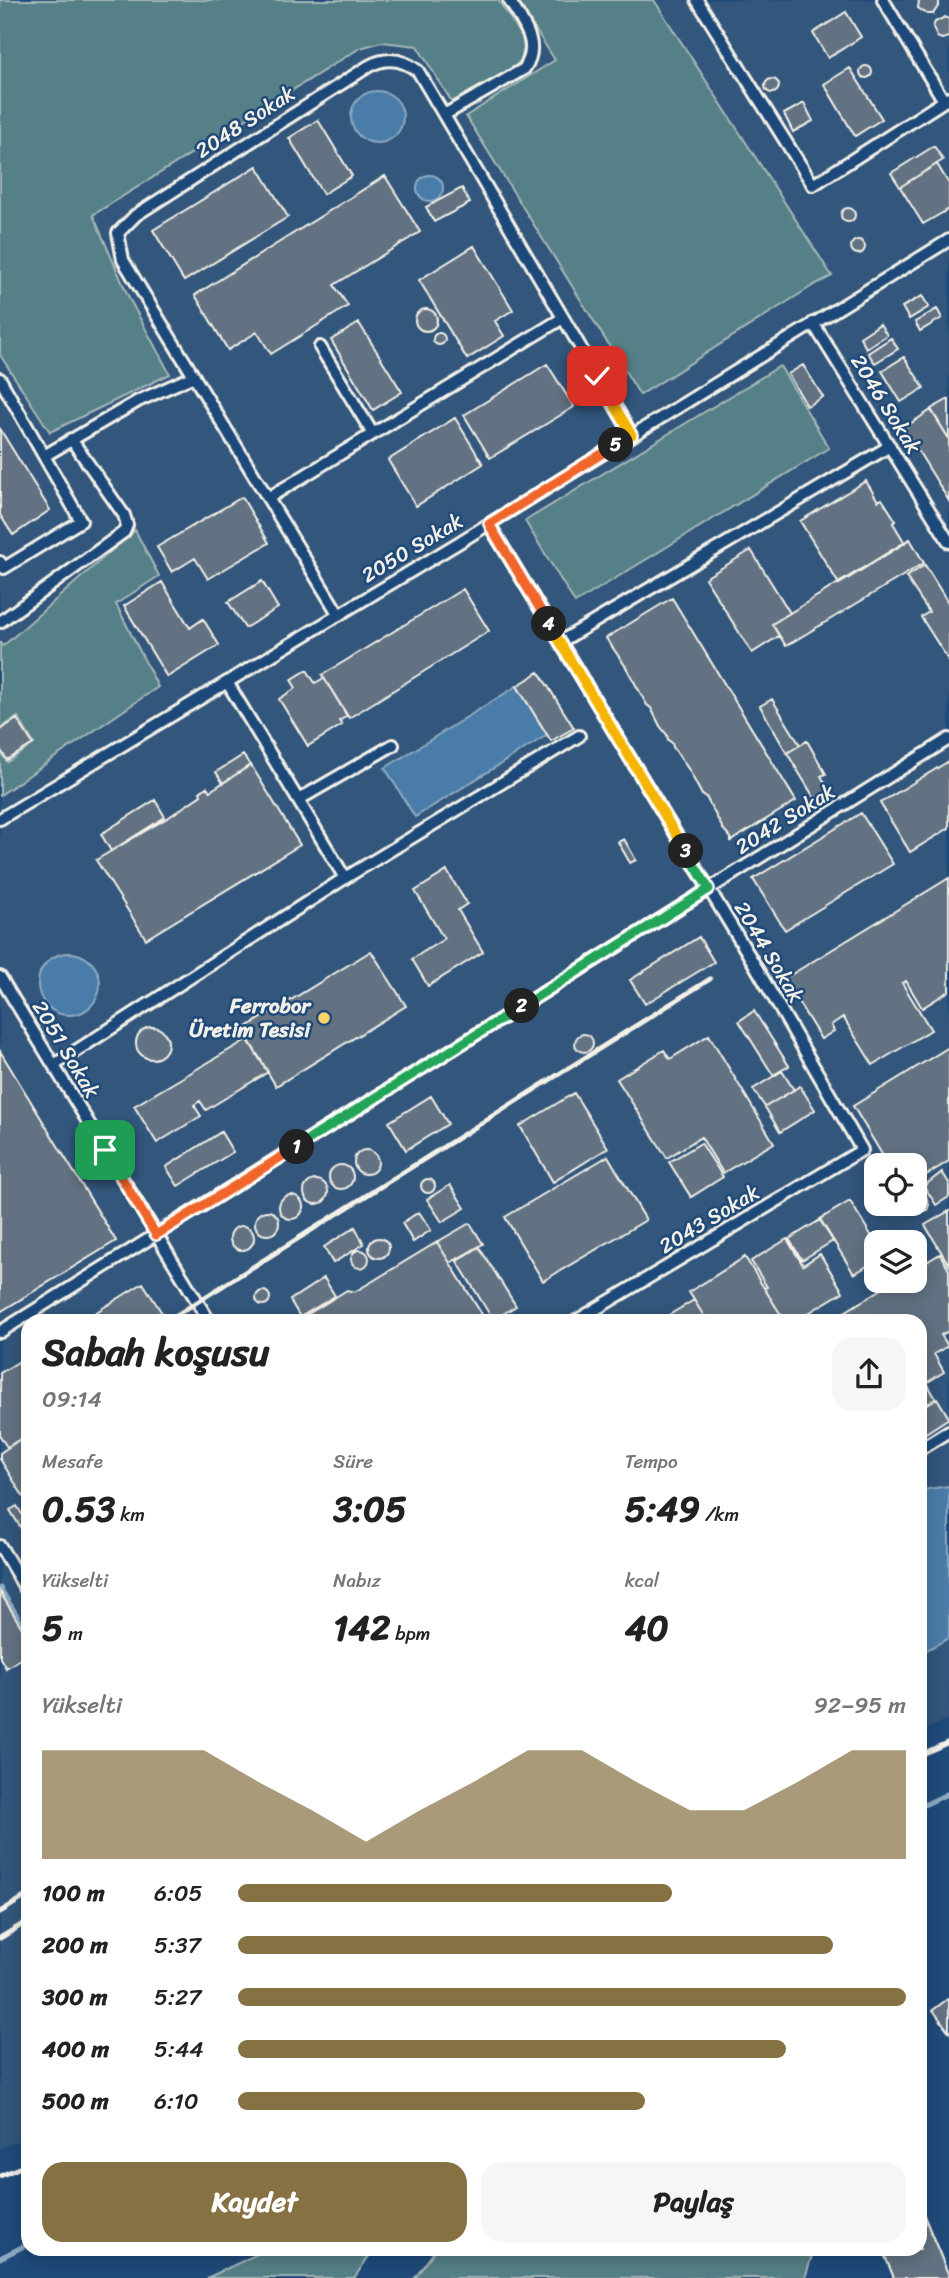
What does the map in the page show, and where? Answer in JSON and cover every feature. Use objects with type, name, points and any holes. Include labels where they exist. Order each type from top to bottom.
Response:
[{"type":"lane","points":[[444,115],[524,69],[529,63],[533,49],[530,36],[509,0]]},
{"type":"lane","points":[[697,0],[813,185],[946,99],[883,0]]},
{"type":"lane","name":"2048 Sokak","points":[[339,615],[123,260],[118,233],[136,215],[381,61],[391,59],[404,62],[418,71],[632,435]]},
{"type":"lane","name":"2050 Sokak","points":[[0,820],[489,524],[949,240]]},
{"type":"lane","points":[[268,498],[563,318]]},
{"type":"lane","name":"2046 Sokak","points":[[813,323],[949,542]]},
{"type":"lane","points":[[320,347],[373,434]]},
{"type":"lane","points":[[44,456],[138,401],[194,376]]},
{"type":"lane","points":[[0,379],[81,521],[4,568],[0,562]]},
{"type":"lane","points":[[0,622],[126,529],[124,515],[71,439]]},
{"type":"lane","points":[[560,642],[890,446]]},
{"type":"lane","name":"2044 Sokak","points":[[489,524],[709,889],[862,1150]]},
{"type":"lane","points":[[227,682],[345,878]]},
{"type":"lane","points":[[54,1065],[345,878],[579,736]]},
{"type":"lane","name":"2042 Sokak","points":[[29,1314],[949,740]]},
{"type":"lane","points":[[298,800],[393,745]]},
{"type":"lane","name":"2051 Sokak","points":[[2,984],[205,1314]]},
{"type":"lane","name":"2043 Sokak","points":[[588,1314],[862,1150]]},
{"type":"lane","name":"2042 Sokak","points":[[0,1332],[21,1319]]},
{"type":"lane","points":[[927,1444],[949,1431]]},
{"type":"lane","points":[[0,1546],[21,1581]]},
{"type":"shaded area","points":[[0,0],[949,0],[949,1718],[927,1729],[927,1314],[21,1314],[21,2140],[0,2148]]},
{"type":"shaded area","points":[[377,91],[387,93],[395,99],[401,107],[401,127],[395,135],[387,141],[377,143],[367,141],[359,135],[353,127],[351,117],[353,107],[359,99],[367,93]]},
{"type":"shaded area","points":[[430,175],[439,179],[443,188],[439,197],[430,201],[421,197],[417,188],[421,179]]},
{"type":"shaded area","points":[[517,686],[547,735],[415,817],[385,768]]},
{"type":"shaded area","points":[[63,953],[75,953],[91,962],[98,972],[98,996],[91,1006],[75,1015],[63,1015],[52,1010],[43,1001],[38,990],[38,978],[43,967],[52,958]]},
{"type":"shaded area","points":[[949,1486],[949,1638],[927,1650],[927,1489]]},
{"type":"green space","points":[[0,0],[498,0],[522,36],[524,48],[521,60],[513,69],[452,102],[417,46],[382,42],[360,48],[93,215],[129,298],[170,374],[50,432],[0,355]]},
{"type":"green space","points":[[516,0],[654,0],[832,276],[640,395],[466,116],[555,60]]},
{"type":"green space","points":[[780,366],[829,448],[575,603],[525,521]]},
{"type":"green space","points":[[135,530],[159,576],[116,604],[158,687],[0,795],[0,751],[7,762],[34,744],[18,717],[0,728],[0,643],[3,646]]},
{"type":"green space","points":[[253,2256],[369,2256],[354,2278],[207,2278]]},
{"type":"green space","points":[[431,2256],[812,2256],[805,2278],[415,2278]]},
{"type":"building","points":[[919,0],[939,0],[939,5],[933,14],[927,14],[918,8]]},
{"type":"building","points":[[846,12],[861,37],[828,58],[813,33]]},
{"type":"building","points":[[945,17],[949,19],[949,37],[942,39],[937,37],[933,27],[935,22]]},
{"type":"building","points":[[861,67],[871,67],[871,77],[861,77]]},
{"type":"building","points":[[850,68],[882,119],[855,136],[824,84]]},
{"type":"building","points":[[772,79],[777,81],[777,91],[772,93],[767,91],[765,86],[767,81]]},
{"type":"building","points":[[804,103],[813,121],[793,132],[784,114]]},
{"type":"building","points":[[318,120],[352,176],[323,194],[289,138]]},
{"type":"building","points":[[934,146],[943,160],[900,187],[891,173]]},
{"type":"building","points":[[937,164],[949,184],[949,209],[923,224],[900,187]]},
{"type":"building","points":[[257,166],[288,217],[184,281],[153,230]]},
{"type":"building","points":[[385,176],[420,232],[334,285],[348,306],[271,354],[257,332],[228,350],[195,295]]},
{"type":"building","points":[[462,188],[470,203],[434,222],[426,207]]},
{"type":"building","points":[[845,208],[851,208],[855,215],[851,222],[845,222],[841,218],[841,212]]},
{"type":"building","points":[[855,240],[861,240],[865,247],[861,254],[855,254],[851,250],[851,244]]},
{"type":"building","points":[[474,246],[513,310],[495,321],[504,336],[467,359],[419,280]]},
{"type":"building","points":[[922,296],[929,307],[909,319],[902,307]]},
{"type":"building","points":[[422,309],[430,309],[437,316],[437,324],[430,331],[422,331],[415,324],[415,316]]},
{"type":"building","points":[[937,309],[942,318],[920,331],[915,322]]},
{"type":"building","points":[[359,323],[402,392],[373,410],[331,340]]},
{"type":"building","points":[[880,324],[887,335],[866,348],[860,337]]},
{"type":"building","points":[[439,333],[445,339],[439,345],[433,339]]},
{"type":"building","points":[[891,338],[898,349],[875,363],[868,353]]},
{"type":"building","points":[[904,357],[924,388],[901,402],[882,371]]},
{"type":"building","points":[[547,364],[574,407],[490,458],[464,415]]},
{"type":"building","points":[[803,365],[823,397],[807,406],[788,374]]},
{"type":"building","points":[[949,399],[949,439],[931,409]]},
{"type":"building","points":[[931,410],[949,439],[949,501],[904,428]]},
{"type":"building","points":[[455,418],[483,464],[416,506],[388,460]]},
{"type":"building","points":[[0,429],[50,510],[13,535],[0,515]]},
{"type":"building","points":[[866,481],[878,501],[882,499],[896,521],[893,523],[905,543],[839,584],[800,521]]},
{"type":"building","points":[[242,497],[269,543],[208,579],[195,558],[172,572],[157,547]]},
{"type":"building","points":[[910,539],[924,563],[786,646],[772,624]]},
{"type":"building","points":[[751,550],[790,613],[772,624],[779,636],[752,653],[705,578]]},
{"type":"building","points":[[925,565],[949,604],[949,661],[921,617],[929,612],[906,577]]},
{"type":"building","points":[[262,581],[278,608],[245,628],[228,602]]},
{"type":"building","points":[[162,582],[190,628],[203,619],[219,645],[167,677],[124,606]]},
{"type":"building","points":[[463,589],[489,631],[349,718],[322,675]]},
{"type":"building","points":[[672,598],[796,801],[731,841],[606,638]]},
{"type":"building","points":[[307,670],[315,683],[324,678],[347,716],[339,721],[342,725],[308,746],[279,699],[296,688],[291,680]]},
{"type":"building","points":[[539,672],[574,728],[551,741],[517,686]]},
{"type":"building","points":[[772,699],[800,745],[787,753],[760,706]]},
{"type":"building","points":[[17,719],[33,744],[7,760],[0,749],[0,730]]},
{"type":"building","points":[[807,741],[826,774],[821,776],[829,790],[815,799],[787,753]]},
{"type":"building","points":[[243,755],[250,765],[223,783],[216,772]]},
{"type":"building","points":[[949,761],[949,828],[910,852],[880,803]]},
{"type":"building","points":[[251,765],[300,845],[146,939],[96,860],[169,817],[201,795],[200,792],[207,787],[210,791]]},
{"type":"building","points":[[155,800],[165,817],[111,851],[101,834]]},
{"type":"building","points":[[861,813],[893,864],[785,930],[753,879]]},
{"type":"building","points":[[624,839],[636,860],[630,863],[618,842]]},
{"type":"building","points":[[447,871],[467,904],[458,910],[483,952],[428,986],[412,959],[444,939],[415,891]]},
{"type":"building","points":[[949,878],[949,991],[922,1008],[906,981],[902,983],[931,1030],[873,1065],[843,1017],[831,1025],[834,1031],[821,1039],[784,979]]},
{"type":"building","points":[[699,937],[714,962],[645,1004],[630,980]]},
{"type":"building","name":"Ferrobor Üretim Tesisi","points":[[371,951],[406,1006],[276,1086],[242,1030]]},
{"type":"building","points":[[754,1011],[789,1066],[773,1075],[739,1021]]},
{"type":"building","points":[[152,1027],[163,1032],[168,1043],[163,1054],[152,1059],[141,1054],[136,1043],[141,1032]]},
{"type":"building","points":[[584,1034],[590,1037],[593,1043],[590,1049],[584,1052],[578,1049],[575,1043],[578,1037]]},
{"type":"building","points":[[709,1035],[774,1143],[723,1173],[701,1137],[667,1158],[617,1079],[664,1050],[670,1059]]},
{"type":"building","points":[[248,1039],[268,1072],[206,1110],[200,1101],[194,1105],[201,1116],[157,1143],[134,1106]]},
{"type":"building","points":[[949,1047],[949,1161],[927,1175],[927,1153],[881,1153],[853,1106]]},
{"type":"building","points":[[0,1051],[116,1241],[0,1312]]},
{"type":"building","points":[[782,1071],[794,1090],[765,1107],[753,1089]]},
{"type":"building","points":[[800,1086],[815,1110],[780,1132],[765,1107]]},
{"type":"building","points":[[574,1093],[608,1148],[553,1182],[520,1126]]},
{"type":"building","points":[[431,1096],[448,1124],[406,1150],[389,1122]]},
{"type":"building","points":[[221,1132],[233,1152],[178,1186],[166,1167]]},
{"type":"building","points":[[701,1143],[723,1177],[691,1197],[669,1162]]},
{"type":"building","points":[[366,1150],[377,1157],[378,1162],[371,1173],[366,1174],[355,1167],[354,1162],[361,1151]]},
{"type":"building","points":[[608,1156],[646,1220],[543,1281],[505,1217]]},
{"type":"building","points":[[341,1165],[352,1172],[353,1177],[346,1188],[341,1189],[330,1182],[329,1177],[336,1166]]},
{"type":"building","points":[[942,1172],[949,1183],[949,1197],[936,1205],[927,1191],[927,1184]]},
{"type":"building","points":[[425,1179],[431,1179],[435,1186],[431,1193],[425,1193],[421,1189],[421,1183]]},
{"type":"building","points":[[316,1180],[324,1184],[328,1192],[324,1200],[316,1204],[308,1200],[304,1192],[308,1184]]},
{"type":"building","points":[[450,1185],[465,1208],[442,1222],[427,1199]]},
{"type":"building","points":[[291,1195],[302,1202],[303,1207],[296,1218],[291,1219],[280,1212],[279,1207],[286,1196]]},
{"type":"building","points":[[850,1201],[868,1230],[864,1230],[864,1268],[854,1274],[820,1219]]},
{"type":"building","points":[[267,1211],[275,1215],[279,1223],[275,1231],[267,1235],[259,1231],[255,1223],[259,1215]]},
{"type":"building","points":[[949,1211],[949,1265],[925,1225]]},
{"type":"building","points":[[419,1212],[431,1230],[413,1242],[402,1223]]},
{"type":"building","points":[[820,1220],[833,1241],[802,1260],[789,1239]]},
{"type":"building","points":[[470,1223],[483,1244],[450,1263],[437,1242]]},
{"type":"building","points":[[242,1226],[250,1230],[254,1238],[250,1246],[242,1250],[234,1246],[230,1238],[234,1230]]},
{"type":"building","points":[[355,1227],[364,1244],[333,1263],[324,1247]]},
{"type":"building","points":[[379,1238],[386,1241],[389,1248],[386,1255],[379,1258],[372,1255],[369,1248],[372,1241]]},
{"type":"building","points":[[787,1239],[803,1265],[820,1254],[843,1292],[807,1314],[781,1314],[751,1261]]},
{"type":"building","points":[[437,1242],[482,1314],[308,1314],[347,1290],[354,1292]]},
{"type":"building","points":[[479,1247],[516,1306],[503,1314],[489,1314],[457,1261]]},
{"type":"building","points":[[356,1250],[364,1250],[369,1259],[367,1266],[356,1268],[351,1263],[351,1255]]},
{"type":"building","points":[[940,1254],[949,1270],[949,1331],[941,1335],[948,1346],[934,1354],[944,1372],[927,1383],[927,1314],[841,1314],[876,1293],[927,1293],[927,1262]]},
{"type":"building","points":[[745,1257],[781,1314],[703,1314],[689,1292]]},
{"type":"building","points":[[324,1278],[335,1296],[305,1314],[298,1314],[290,1300]]},
{"type":"building","points":[[143,1283],[163,1314],[93,1314]]},
{"type":"building","points":[[263,1291],[268,1293],[268,1303],[263,1305],[258,1303],[256,1298],[258,1293]]},
{"type":"building","points":[[694,1300],[703,1314],[671,1314]]},
{"type":"building","points":[[21,1360],[21,1438],[7,1447],[0,1436],[0,1373]]},
{"type":"building","points":[[927,1383],[936,1399],[927,1404]]},
{"type":"building","points":[[937,1398],[949,1418],[927,1432],[927,1404]]},
{"type":"building","points":[[21,1439],[21,1493],[0,1459],[0,1453]]},
{"type":"building","points":[[17,1506],[21,1513],[21,1528],[10,1510]]},
{"type":"building","points":[[0,1592],[21,1626],[21,1658],[6,1668],[0,1658]]},
{"type":"building","points":[[949,1998],[949,2032],[933,2010]]},
{"type":"building","points":[[927,2223],[949,2278],[894,2278],[885,2256],[927,2256]]},
{"type":"waterway","points":[[0,1588],[21,1622]]},
{"type":"waterway","points":[[927,1804],[949,1793]]},
{"type":"waterway","points":[[0,2258],[21,2248]]},
{"type":"railway","points":[[178,1314],[710,979]]},
{"type":"railway","points":[[927,1752],[949,1742]]},
{"type":"railway","points":[[0,1912],[21,1899]]},
{"type":"railway","points":[[0,1938],[21,1925]]},
{"type":"railway","points":[[0,2176],[21,2167]]},
{"type":"place","name":"Ferrobor Üretim Tesisi","points":[[324,1018]]},
{"type":"route","points":[[105,1150],[156,1235],[709,889],[489,524],[632,435],[597,376]]}]
